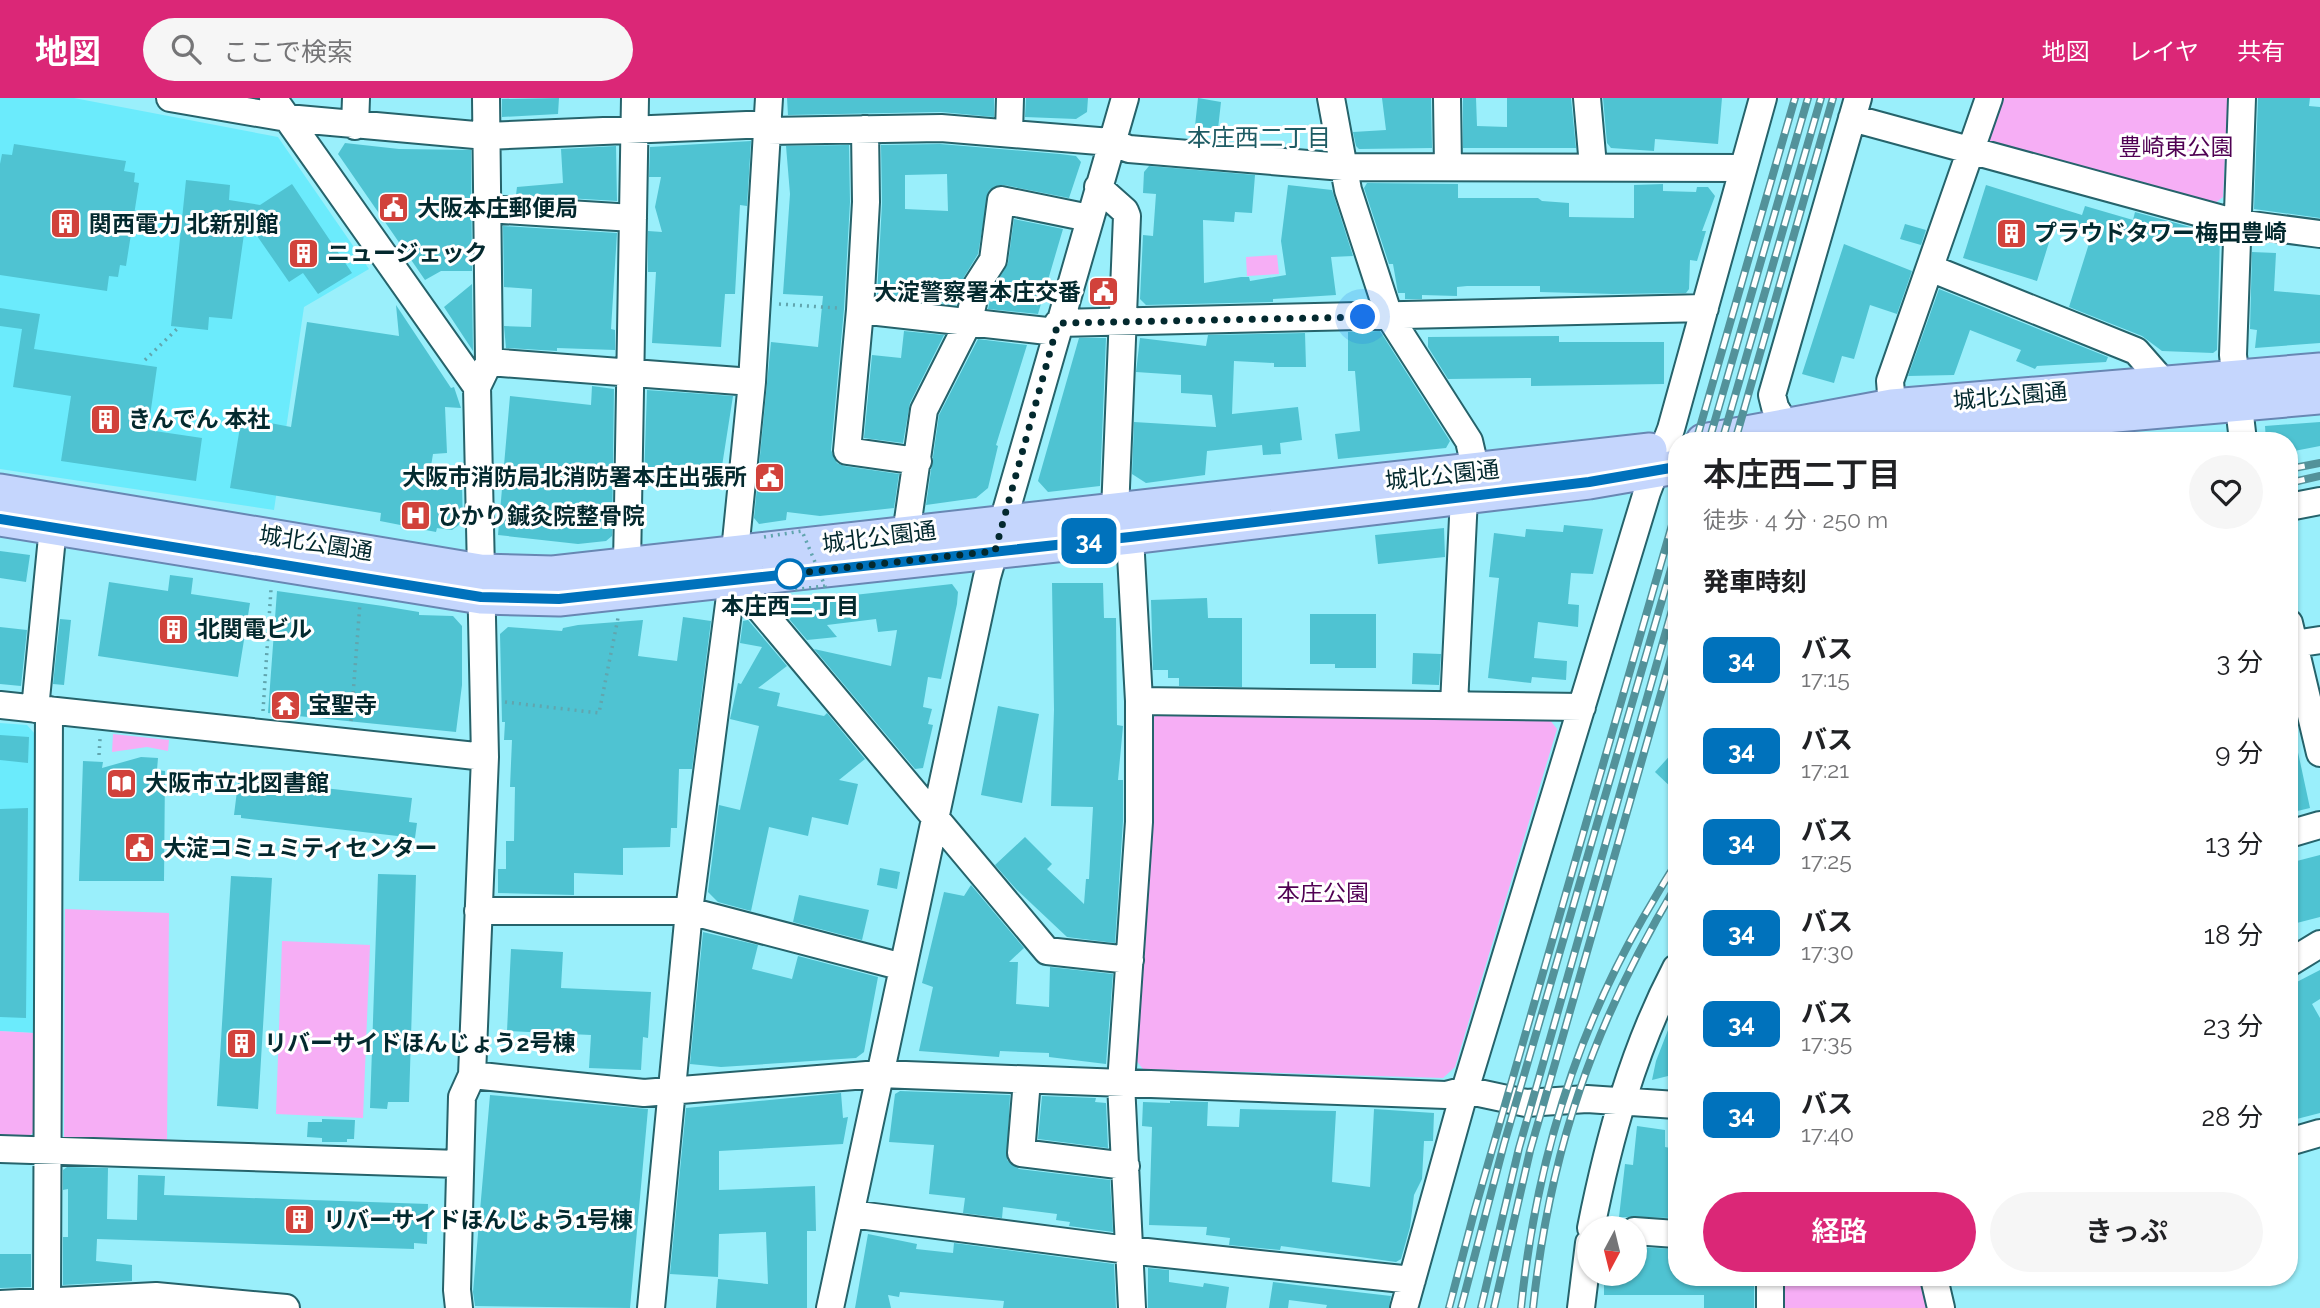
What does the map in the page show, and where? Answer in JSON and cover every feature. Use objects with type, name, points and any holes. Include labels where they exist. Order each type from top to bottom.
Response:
[{"type":"main road","name":"城北公園通","points":[[1896,432],[2236,391],[2320,370]]},
{"type":"main road","name":"城北公園通","points":[[1797,432],[1842,414],[1892,406],[2165,384],[2320,397]]},
{"type":"main road","name":"城北公園通","points":[[0,519],[481,584],[553,573],[627,566],[733,568],[1470,484],[1668,457]]},
{"type":"main road","name":"城北公園通","points":[[0,491],[559,599],[906,534],[999,538]]},
{"type":"street","points":[[170,98],[280,108],[355,126],[486,136],[634,129],[769,117],[865,129],[942,128],[1009,133],[1111,142],[1129,149],[1343,167],[1743,168]]},
{"type":"street","points":[[355,126],[356,98]]},
{"type":"street","points":[[459,1308],[459,1164],[467,1086],[485,757],[477,387],[489,362],[486,98]]},
{"type":"street","points":[[627,566],[635,98]]},
{"type":"street","points":[[1009,133],[1010,98]]},
{"type":"street","points":[[1331,98],[1343,167],[1389,316],[1469,441],[1470,484],[1454,705]]},
{"type":"street","points":[[1447,98],[1448,166]]},
{"type":"street","points":[[1587,98],[1593,166]]},
{"type":"street","points":[[1674,432],[1763,98]]},
{"type":"street","points":[[1892,406],[1890,381],[1989,98]]},
{"type":"street","points":[[2242,98],[2237,223],[2236,391],[2242,432]]},
{"type":"street","points":[[830,1308],[879,1074],[999,538],[1124,99]]},
{"type":"street","points":[[280,108],[477,387]]},
{"type":"street","points":[[1791,432],[1775,407],[1772,395],[1855,108],[1971,151],[2237,223],[2320,234]]},
{"type":"street","points":[[651,1308],[689,911],[733,568],[752,382],[769,117]]},
{"type":"street","points":[[865,129],[866,202],[860,310],[847,451],[918,461]]},
{"type":"street","points":[[1098,187],[1125,211],[1127,216],[1122,524],[1139,701],[1139,822],[1121,1083],[1132,1308]]},
{"type":"street","points":[[906,534],[924,411],[969,321],[977,285],[993,260],[1002,200],[1089,218]]},
{"type":"street","points":[[487,209],[633,218]]},
{"type":"street","points":[[1930,268],[2136,351],[2165,384]]},
{"type":"street","points":[[860,310],[1057,327],[1124,322],[1705,308]]},
{"type":"street","points":[[489,362],[752,382]]},
{"type":"street","points":[[1404,1308],[1465,1090],[1582,707],[1668,457]]},
{"type":"street","points":[[2298,506],[2320,501]]},
{"type":"street","points":[[47,1300],[42,709],[52,527]]},
{"type":"street","points":[[733,568],[755,603],[1047,951],[1130,960]]},
{"type":"street","points":[[2301,636],[2320,753]]},
{"type":"street","points":[[1139,701],[1582,707]]},
{"type":"street","points":[[0,705],[485,757]]},
{"type":"street","points":[[2298,831],[2320,825]]},
{"type":"street","points":[[478,911],[689,911],[903,967]]},
{"type":"street","points":[[2298,957],[2320,944]]},
{"type":"street","points":[[1594,1216],[1620,1103],[1650,1021],[1668,984]]},
{"type":"street","points":[[467,1086],[644,1093],[879,1074],[1446,1096],[1465,1090],[1526,1103],[1587,1099],[1668,1105]]},
{"type":"street","points":[[1027,1080],[1021,1153],[1126,1167]]},
{"type":"street","points":[[1620,1103],[1668,1090]]},
{"type":"street","points":[[2298,1139],[2320,1133]]},
{"type":"street","points":[[0,1149],[459,1164]]},
{"type":"street","points":[[851,1214],[1128,1250],[1412,1280]]},
{"type":"street","points":[[1647,1232],[1668,1233]]},
{"type":"street","points":[[1581,1308],[1584,1286]]},
{"type":"street","points":[[1770,1286],[1770,1308]]},
{"type":"street","points":[[1936,1286],[1941,1308]]},
{"type":"street","points":[[0,1304],[156,1296],[286,1308]]},
{"type":"path","points":[[757,303],[860,310]]},
{"type":"path","points":[[145,360],[178,328]]},
{"type":"path","points":[[764,537],[802,531],[825,586],[791,590]]},
{"type":"path","points":[[263,719],[272,580]]},
{"type":"path","points":[[350,730],[361,594]]},
{"type":"path","points":[[484,701],[538,703],[600,713],[619,612]]},
{"type":"shaded area","points":[[0,98],[74,98],[278,137],[369,269],[304,307],[274,510],[0,469]]},
{"type":"shaded area","points":[[0,723],[27,725],[35,734],[34,1033],[0,1031]]},
{"type":"green space","name":"豊崎東公園","points":[[1995,98],[2228,98],[2223,197],[2210,207],[1992,145],[1983,132]]},
{"type":"green space","points":[[1277,255],[1279,274],[1247,276],[1246,257]]},
{"type":"green space","name":"本庄公園","points":[[1156,715],[1550,720],[1557,729],[1455,1067],[1443,1078],[1143,1069],[1135,1059],[1149,723]]},
{"type":"green space","points":[[113,734],[169,740],[168,751],[147,747],[112,752]]},
{"type":"green space","points":[[65,909],[169,913],[167,1142],[64,1137]]},
{"type":"green space","points":[[282,941],[370,945],[363,1118],[276,1114]]},
{"type":"green space","points":[[0,1031],[34,1033],[34,1132],[25,1140],[0,1139]]},
{"type":"green space","points":[[1783,1286],[1923,1286],[1928,1308],[1784,1308]]},
{"type":"building","points":[[559,98],[558,114],[502,117],[502,99]]},
{"type":"building","points":[[787,98],[994,98],[994,117],[941,112],[788,115]]},
{"type":"building","points":[[1026,98],[1088,98],[1087,112],[1076,119],[1025,117]]},
{"type":"building","points":[[1198,98],[1221,102],[1218,129],[1195,126]]},
{"type":"building","points":[[1382,98],[1431,98],[1432,148],[1359,149],[1356,146],[1353,132],[1386,130]]},
{"type":"building","points":[[1463,98],[1476,98],[1477,126],[1507,127],[1507,98],[1571,98],[1576,148],[1463,148]]},
{"type":"building","points":[[1603,98],[1722,98],[1718,144],[1655,139],[1654,151],[1611,148],[1607,143]]},
{"type":"building","points":[[2258,98],[2310,98],[2309,106],[2320,107],[2320,218],[2254,209]]},
{"type":"building","points":[[751,141],[747,206],[740,205],[735,294],[725,294],[721,347],[652,343],[656,272],[648,272],[648,231],[662,232],[655,207],[661,177],[649,177],[650,147]]},
{"type":"building","points":[[345,143],[399,149],[471,150],[472,271],[441,271],[425,280],[338,154]]},
{"type":"building","name":"関西電力 北新別館","points":[[14,144],[126,161],[124,171],[135,173],[134,182],[139,183],[126,266],[120,265],[118,277],[109,276],[107,291],[0,275],[0,164],[2,154],[12,155]]},
{"type":"building","points":[[940,144],[1060,154],[1076,156],[1081,162],[1069,198],[1004,185],[989,190],[978,254],[964,277],[956,305],[877,296],[882,203],[881,145]],"holes":[[[947,174],[948,211],[905,209],[905,175]]]},
{"type":"building","points":[[849,145],[850,202],[844,309],[831,450],[837,463],[844,466],[899,474],[894,508],[820,516],[787,512],[786,520],[759,524],[754,518],[771,342],[818,347],[823,296],[783,294],[790,194],[786,146]]},
{"type":"building","points":[[616,146],[617,201],[516,195],[517,187],[563,183],[561,149]]},
{"type":"building","points":[[1149,166],[1255,175],[1252,213],[1235,212],[1234,222],[1203,220],[1204,283],[1241,277],[1249,277],[1250,281],[1286,275],[1281,241],[1288,185],[1332,190],[1353,256],[1331,257],[1336,295],[1273,299],[1273,302],[1146,305],[1140,299],[1143,235],[1153,236],[1156,194],[1143,193],[1144,172]]},
{"type":"building","points":[[186,180],[230,185],[229,200],[260,205],[292,184],[352,273],[318,294],[303,273],[289,282],[246,220],[232,319],[209,317],[208,330],[171,326]]},
{"type":"building","points":[[1367,183],[1458,184],[1458,198],[1538,198],[1542,201],[1569,203],[1569,217],[1634,218],[1634,185],[1663,184],[1663,191],[1696,192],[1697,187],[1708,187],[1715,196],[1702,231],[1706,231],[1697,261],[1690,260],[1689,289],[1686,293],[1540,292],[1540,286],[1467,286],[1457,287],[1457,296],[1422,295],[1422,299],[1405,299],[1405,293],[1398,293],[1393,264],[1389,264],[1364,188]]},
{"type":"building","points":[[1986,185],[2082,215],[2085,206],[2133,220],[2135,212],[2220,235],[2217,350],[2213,353],[2162,351],[2142,336],[2069,307],[2092,234],[2055,223],[2037,281],[1963,258]]},
{"type":"building","points":[[1014,219],[1063,229],[1038,314],[988,309],[992,291],[1008,263]]},
{"type":"building","points":[[1905,224],[1926,230],[1921,245],[1900,239]]},
{"type":"building","points":[[503,226],[617,233],[611,329],[615,330],[615,350],[506,348],[504,326],[531,327],[532,289],[504,287]]},
{"type":"building","points":[[1844,244],[1912,271],[1897,314],[1870,305],[1854,359],[1842,356],[1834,383],[1802,374]]},
{"type":"building","points":[[2252,252],[2276,253],[2274,291],[2320,295],[2320,343],[2255,348],[2257,330],[2250,329]]},
{"type":"building","points":[[1098,278],[1109,282],[1108,303],[1091,298]]},
{"type":"building","points":[[472,284],[473,351],[444,307]]},
{"type":"building","points":[[1939,289],[2108,357],[2106,362],[2037,366],[2035,369],[2016,361],[2021,350],[1970,330],[1954,375],[1908,376]]},
{"type":"building","points":[[396,305],[451,388],[454,387],[461,408],[445,407],[447,453],[433,454],[428,484],[462,487],[463,522],[452,530],[437,528],[436,532],[380,521],[381,513],[230,488],[240,427],[263,432],[265,422],[291,427],[307,322],[399,336]]},
{"type":"building","name":"きんでん 本社","points":[[0,308],[40,314],[34,349],[157,367],[148,430],[202,438],[196,481],[61,461],[71,396],[13,387],[22,329],[0,326]]},
{"type":"building","points":[[904,331],[944,335],[910,403],[903,443],[864,438],[872,355],[901,358]]},
{"type":"building","points":[[1380,331],[1450,441],[1446,448],[1338,459],[1335,434],[1360,431],[1355,371],[1348,371],[1348,332]]},
{"type":"building","points":[[1305,333],[1306,367],[1274,367],[1274,363],[1234,361],[1232,414],[1298,407],[1302,440],[1280,443],[1281,454],[1263,455],[1262,445],[1207,451],[1205,475],[1146,483],[1132,474],[1134,422],[1216,427],[1212,395],[1181,393],[1181,375],[1136,372],[1140,338],[1206,346],[1208,335]]},
{"type":"building","points":[[1559,336],[1559,342],[1664,342],[1664,384],[1531,386],[1531,378],[1448,379],[1428,347],[1428,337]]},
{"type":"building","points":[[1079,338],[1106,338],[1100,486],[1048,492],[1038,481]]},
{"type":"building","points":[[978,339],[1027,345],[996,445],[998,446],[988,488],[976,498],[926,505],[939,415]]},
{"type":"building","points":[[592,386],[614,389],[612,536],[606,541],[578,544],[498,535],[510,396],[591,405]]},
{"type":"building","points":[[647,390],[733,396],[722,466],[728,467],[726,486],[669,478],[644,479]]},
{"type":"building","points":[[2320,422],[2320,446],[2298,450],[2298,432],[2265,432],[2265,426]]},
{"type":"building","points":[[1564,525],[1603,529],[1593,574],[1571,573],[1568,604],[1579,605],[1578,627],[1538,622],[1534,658],[1567,661],[1566,680],[1532,677],[1531,683],[1488,678],[1499,578],[1489,577],[1494,533],[1525,537],[1526,529],[1563,532]]},
{"type":"building","points":[[1444,528],[1445,557],[1378,564],[1375,535]]},
{"type":"building","points":[[0,551],[30,555],[26,582],[0,578]]},
{"type":"building","name":"北関電ビル","points":[[170,575],[193,578],[191,594],[250,603],[238,677],[98,656],[109,582],[168,591]]},
{"type":"building","points":[[1052,583],[1103,583],[1104,618],[1116,618],[1117,725],[1123,726],[1118,780],[1123,780],[1123,821],[1115,943],[1067,937],[1016,889],[995,865],[1025,837],[1052,864],[1047,869],[1084,904],[1086,879],[1089,879],[1093,807],[1051,806],[1054,710]]},
{"type":"building","points":[[952,584],[958,592],[957,604],[941,679],[928,677],[923,707],[932,709],[928,724],[933,725],[923,768],[915,769],[814,649],[891,666],[897,630],[878,632],[876,619],[827,625],[837,637],[807,640],[779,607],[783,603]]},
{"type":"building","points":[[277,591],[419,612],[419,615],[453,616],[462,626],[462,685],[456,732],[268,713]]},
{"type":"building","points":[[1207,598],[1208,618],[1242,618],[1242,687],[1179,686],[1179,678],[1168,678],[1168,670],[1153,670],[1151,600]]},
{"type":"building","points":[[1310,614],[1376,614],[1376,668],[1335,668],[1335,664],[1310,664]]},
{"type":"building","points":[[683,617],[711,621],[692,769],[679,769],[677,828],[671,828],[670,847],[623,848],[623,875],[574,873],[574,895],[498,893],[498,869],[506,869],[506,841],[514,841],[515,787],[510,787],[512,740],[504,740],[505,722],[502,722],[500,634],[508,627],[562,631],[563,628],[578,625],[643,620],[638,656],[677,661]]},
{"type":"building","points":[[60,619],[71,620],[64,685],[53,684]]},
{"type":"building","points":[[748,620],[787,666],[758,688],[780,693],[777,706],[824,716],[827,713],[865,759],[839,780],[858,784],[848,825],[812,817],[808,836],[769,827],[751,911],[718,902],[708,892],[719,805],[740,810],[759,726],[730,719],[738,683],[741,684],[762,647],[740,643],[743,621]]},
{"type":"building","points":[[0,627],[27,630],[21,686],[0,684]]},
{"type":"building","points":[[1413,653],[1441,654],[1439,685],[1412,684]]},
{"type":"building","points":[[998,706],[1039,714],[1022,803],[981,795]]},
{"type":"building","points":[[0,735],[29,737],[28,763],[0,760]]},
{"type":"building","points":[[2298,752],[2310,808],[2298,811]]},
{"type":"building","points":[[141,757],[158,758],[157,770],[165,771],[164,881],[79,881],[83,761],[103,762],[102,768]]},
{"type":"building","points":[[1668,758],[1668,784],[1655,772]]},
{"type":"building","points":[[245,779],[412,798],[409,822],[417,823],[415,838],[241,818],[241,815],[234,815],[238,783],[245,784]]},
{"type":"building","points":[[28,808],[26,1018],[0,1017],[0,809]]},
{"type":"building","points":[[2320,855],[2320,917],[2298,923],[2298,861]]},
{"type":"building","points":[[880,868],[900,872],[897,889],[877,885]]},
{"type":"building","points":[[378,874],[416,875],[409,1102],[388,1102],[387,1109],[370,1108]]},
{"type":"building","name":"リバーサイドほんじょう2号棟","points":[[231,876],[272,878],[258,1109],[217,1106]]},
{"type":"building","points":[[971,885],[1024,948],[1009,962],[1018,962],[1016,1004],[1049,1007],[1050,967],[1113,974],[1106,1064],[1049,1057],[1049,1053],[1000,1051],[999,1057],[919,1051],[933,987],[922,983],[944,892],[964,896]]},
{"type":"building","points":[[799,895],[869,910],[862,940],[793,922]]},
{"type":"building","points":[[703,932],[758,945],[752,969],[792,979],[798,956],[878,977],[864,1052],[856,1058],[721,1067],[690,1064]]},
{"type":"building","points":[[511,949],[563,952],[561,988],[651,992],[648,1038],[643,1037],[641,1070],[589,1068],[591,1035],[507,1031]]},
{"type":"building","points":[[2320,970],[2320,999],[2312,1004],[2320,1018],[2320,1113],[2298,1119],[2298,981]]},
{"type":"building","points":[[1668,1030],[1668,1076],[1652,1080]]},
{"type":"building","points":[[900,1091],[1010,1095],[1007,1160],[1019,1169],[1110,1180],[1113,1232],[1069,1226],[1070,1222],[1056,1220],[1057,1214],[1003,1207],[1002,1218],[963,1213],[965,1198],[929,1194],[934,1145],[889,1142],[895,1094]]},
{"type":"building","points":[[841,1093],[843,1118],[848,1117],[843,1144],[719,1151],[719,1190],[815,1186],[816,1231],[807,1231],[807,1308],[716,1308],[718,1279],[768,1284],[766,1232],[719,1234],[718,1277],[670,1274],[686,1108]]},
{"type":"building","points":[[490,1095],[648,1109],[630,1308],[475,1306],[473,1292]]},
{"type":"building","points":[[1042,1096],[1096,1098],[1095,1102],[1106,1103],[1108,1148],[1038,1139]]},
{"type":"building","points":[[1143,1102],[1208,1102],[1207,1126],[1239,1127],[1240,1109],[1336,1111],[1332,1182],[1370,1187],[1374,1109],[1434,1113],[1433,1141],[1424,1141],[1422,1179],[1414,1195],[1410,1227],[1401,1259],[1396,1262],[1281,1246],[1280,1250],[1229,1245],[1230,1238],[1206,1235],[1207,1227],[1149,1225],[1152,1127],[1142,1126]]},
{"type":"building","points":[[322,1119],[355,1120],[354,1139],[347,1139],[347,1142],[322,1142],[322,1138],[307,1137],[308,1122],[322,1122]]},
{"type":"building","points":[[1637,1126],[1665,1130],[1665,1147],[1668,1148],[1668,1218],[1619,1216],[1625,1164],[1633,1165]]},
{"type":"building","points":[[67,1167],[108,1168],[107,1219],[137,1220],[138,1175],[165,1176],[164,1195],[428,1204],[427,1244],[414,1243],[414,1249],[97,1239],[96,1261],[132,1265],[132,1281],[63,1285],[63,1237],[68,1237],[68,1189],[63,1190],[63,1170]]},
{"type":"building","points":[[868,1234],[917,1244],[916,1249],[953,1253],[954,1243],[1114,1264],[1116,1308],[1003,1308],[1004,1301],[900,1292],[899,1297],[888,1295],[891,1308],[855,1308]]},
{"type":"building","points":[[1647,1248],[1668,1249],[1668,1286],[1754,1286],[1754,1308],[1704,1308],[1704,1295],[1604,1295],[1604,1286],[1647,1286]]},
{"type":"building","points":[[0,1254],[31,1254],[31,1287],[0,1288]]},
{"type":"building","points":[[1148,1268],[1169,1270],[1169,1282],[1203,1287],[1204,1283],[1229,1287],[1226,1308],[1148,1308]]},
{"type":"building","points":[[1273,1282],[1391,1296],[1389,1308],[1326,1308],[1327,1305],[1289,1300],[1288,1308],[1269,1308]]},
{"type":"railway","points":[[1699,432],[1795,98]]},
{"type":"railway","points":[[1712,432],[1808,98]]},
{"type":"railway","points":[[1725,432],[1821,98]]},
{"type":"railway","points":[[1738,432],[1833,98]]},
{"type":"railway","points":[[2298,467],[2320,463]]},
{"type":"railway","points":[[2298,481],[2320,476]]},
{"type":"railway","points":[[1449,1308],[1475,1209],[1668,539]]},
{"type":"railway","points":[[1461,1308],[1504,1144],[1668,580]]},
{"type":"railway","points":[[1481,1308],[1519,1148],[1668,624]]},
{"type":"railway","points":[[1494,1308],[1530,1151],[1668,669]]},
{"type":"railway","points":[[1521,1308],[1536,1206],[1561,1106],[1597,1010],[1619,963],[1668,876]]},
{"type":"railway","points":[[1533,1308],[1551,1194],[1580,1089],[1621,987],[1668,900]]},
{"type":"bus line","name":"34","points":[[0,519],[481,597],[559,599],[1130,537],[1589,482],[1668,469]]},
{"type":"place","name":"大阪本庄郵便局","points":[[394,208]]},
{"type":"place","name":"関西電力 北新別館","points":[[66,224]]},
{"type":"place","name":"プラウドタワー梅田豊崎","points":[[2011,233]]},
{"type":"place","name":"ニュージェック","points":[[304,253]]},
{"type":"place","name":"大淀警察署本庄交番","points":[[1104,292]]},
{"type":"place","name":"きんでん 本社","points":[[105,419]]},
{"type":"place","name":"大阪市消防局北消防署本庄出張所","points":[[770,477]]},
{"type":"place","name":"ひかり鍼灸院整骨院","points":[[415,516]]},
{"type":"place","name":"本庄西二丁目","points":[[790,574]]},
{"type":"place","name":"北関電ビル","points":[[174,629]]},
{"type":"place","name":"宝聖寺","points":[[285,705]]},
{"type":"place","name":"大阪市立北図書館","points":[[122,783]]},
{"type":"place","name":"大淀コミュミティセンター","points":[[140,848]]},
{"type":"place","name":"リバーサイドほんじょう2号棟","points":[[241,1043]]},
{"type":"place","name":"リバーサイドほんじょう1号棟","points":[[300,1220]]},
{"type":"district","name":"本庄西二丁目","points":[[1259,138]]},
{"type":"route","points":[[790,574],[781,575],[995,551],[1058,323],[1363,317]]}]
